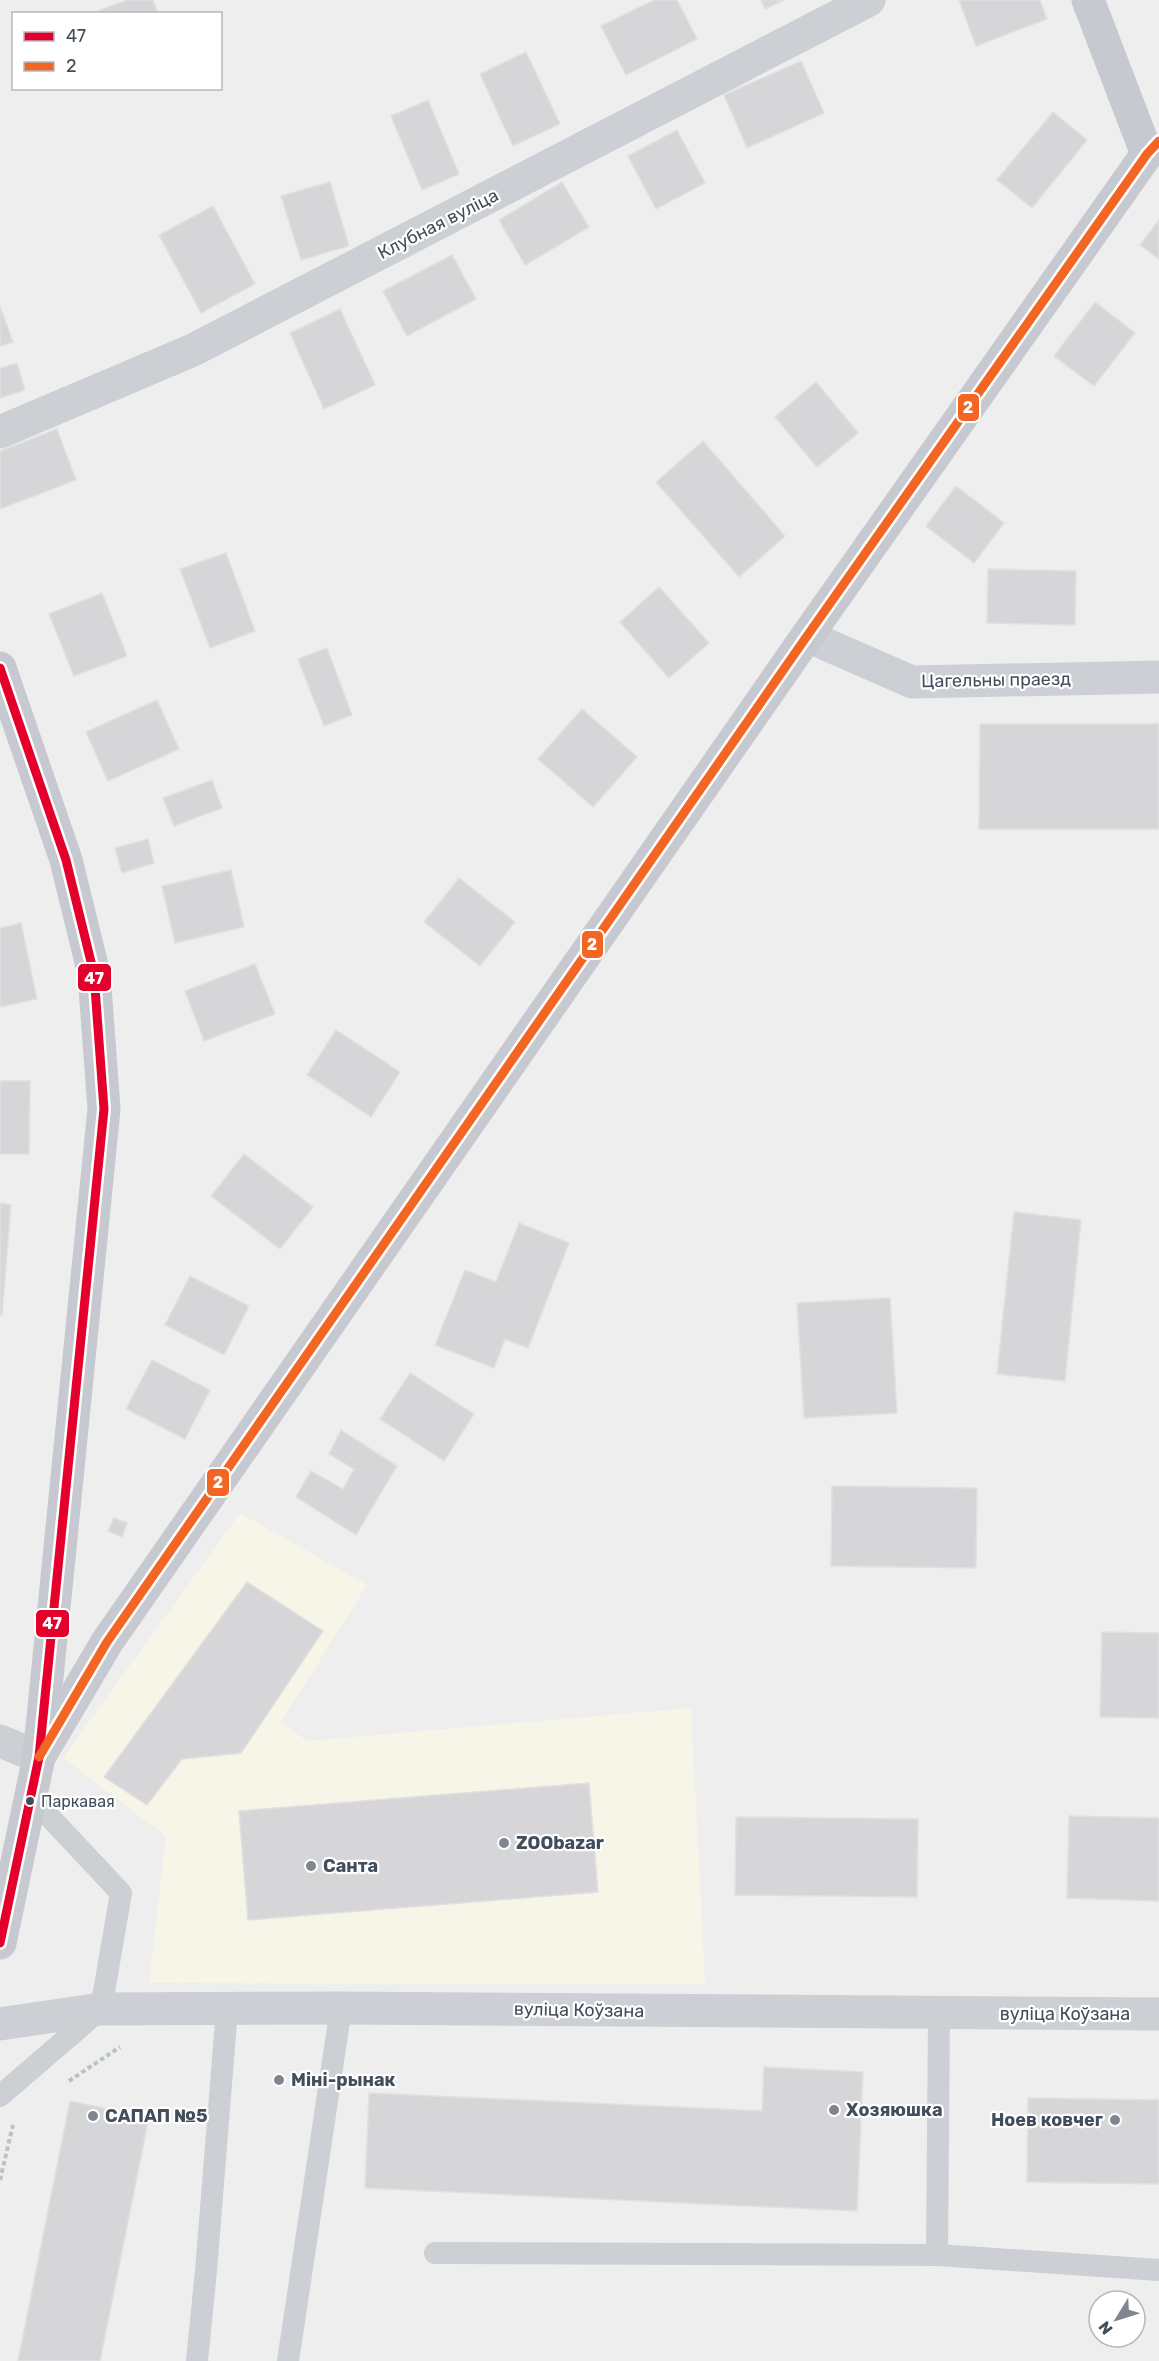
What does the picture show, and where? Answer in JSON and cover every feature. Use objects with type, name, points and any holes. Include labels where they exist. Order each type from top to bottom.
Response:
[{"type":"main road","points":[[39,1757],[106,1642],[807,636],[1153,147],[1088,0]]},
{"type":"main road","points":[[0,668],[66,860],[94,974],[104,1109],[39,1757],[0,1943]]},
{"type":"street","name":"Клубная вуліца","points":[[0,432],[193,350],[869,0]]},
{"type":"street","name":"Цагельны праезд","points":[[807,636],[912,682],[1159,677]]},
{"type":"street","points":[[0,1741],[39,1757]]},
{"type":"street","name":"вуліца Коўзана","points":[[0,2024],[101,2009],[341,2008],[1159,2014]]},
{"type":"lane","points":[[0,2096],[101,2009],[121,1893],[30,1796]]},
{"type":"lane","points":[[288,2361],[341,2008]]},
{"type":"lane","points":[[197,2361],[227,2009]]},
{"type":"lane","points":[[937,2254],[939,2014]]},
{"type":"lane","points":[[435,2253],[937,2254],[1159,2270]]},
{"type":"path","points":[[0,2180],[13,2124]]},
{"type":"shaded area","points":[[240,1513],[367,1585],[281,1722],[307,1741],[691,1708],[705,1984],[149,1983],[166,1836],[63,1758]]},
{"type":"building","points":[[127,0],[153,0],[157,12],[95,12]]},
{"type":"building","points":[[654,0],[677,0],[697,39],[626,75],[601,26]]},
{"type":"building","points":[[761,0],[784,0],[765,9]]},
{"type":"building","points":[[959,0],[1040,0],[1047,19],[976,46]]},
{"type":"building","points":[[526,52],[560,124],[513,146],[480,74]]},
{"type":"building","points":[[801,61],[824,113],[747,148],[724,95]]},
{"type":"building","points":[[428,100],[459,174],[422,190],[391,116]]},
{"type":"building","points":[[1053,112],[1087,140],[1032,208],[997,180]]},
{"type":"building","points":[[677,130],[705,183],[656,209],[628,156]]},
{"type":"building","points":[[330,182],[349,246],[301,260],[281,196]]},
{"type":"building","points":[[562,182],[589,227],[525,265],[499,220]]},
{"type":"building","points":[[213,206],[255,284],[201,313],[159,235]]},
{"type":"building","points":[[1159,220],[1159,259],[1140,245]]},
{"type":"building","points":[[452,255],[476,299],[407,336],[383,291]]},
{"type":"building","points":[[1095,302],[1135,333],[1094,386],[1054,356]]},
{"type":"building","points":[[0,306],[13,342],[0,346]]},
{"type":"building","points":[[340,309],[375,385],[324,409],[290,333]]},
{"type":"building","points":[[17,363],[25,390],[0,398],[0,368]]},
{"type":"building","points":[[816,382],[858,433],[817,467],[775,417]]},
{"type":"building","points":[[57,429],[76,480],[0,509],[0,451]]},
{"type":"building","points":[[703,441],[785,536],[739,577],[656,482]]},
{"type":"building","points":[[956,486],[1004,523],[974,563],[926,526]]},
{"type":"building","points":[[226,553],[255,631],[210,648],[180,569]]},
{"type":"building","points":[[988,569],[1076,571],[1075,625],[987,623]]},
{"type":"building","points":[[659,587],[709,643],[669,678],[620,622]]},
{"type":"building","points":[[102,593],[127,656],[74,676],[49,614]]},
{"type":"building","points":[[327,648],[352,715],[324,726],[298,659]]},
{"type":"building","points":[[157,700],[179,749],[108,781],[86,732]]},
{"type":"building","points":[[582,709],[637,757],[593,807],[538,759]]},
{"type":"building","points":[[980,724],[1159,724],[1159,829],[979,829]]},
{"type":"building","points":[[212,780],[222,808],[174,826],[163,798]]},
{"type":"building","points":[[148,839],[154,863],[122,873],[115,848]]},
{"type":"building","points":[[231,870],[244,927],[175,943],[162,886]]},
{"type":"building","points":[[459,878],[515,922],[480,966],[424,922]]},
{"type":"building","points":[[21,923],[37,999],[0,1007],[0,928]]},
{"type":"building","points":[[255,964],[275,1014],[204,1041],[185,991]]},
{"type":"building","points":[[336,1030],[400,1072],[371,1117],[307,1075]]},
{"type":"building","points":[[0,1081],[30,1081],[29,1154],[0,1154]]},
{"type":"building","points":[[244,1154],[313,1207],[280,1249],[211,1196]]},
{"type":"building","points":[[0,1203],[11,1205],[2,1315],[0,1315]]},
{"type":"building","points":[[1014,1212],[1081,1220],[1065,1381],[997,1374]]},
{"type":"building","points":[[519,1223],[569,1243],[528,1348],[505,1339],[494,1368],[435,1345],[465,1270],[496,1282]]},
{"type":"building","points":[[190,1276],[249,1306],[224,1355],[165,1325]]},
{"type":"building","points":[[890,1298],[897,1413],[804,1418],[797,1303]]},
{"type":"building","points":[[152,1360],[210,1390],[185,1439],[126,1409]]},
{"type":"building","points":[[410,1373],[474,1414],[444,1461],[380,1419]]},
{"type":"building","points":[[341,1430],[397,1466],[356,1535],[296,1497],[311,1471],[343,1489],[354,1469],[329,1454]]},
{"type":"building","points":[[832,1486],[977,1488],[976,1568],[831,1566]]},
{"type":"building","points":[[114,1518],[127,1523],[122,1537],[108,1531]]},
{"type":"building","points":[[247,1582],[323,1631],[241,1753],[182,1759],[147,1805],[104,1777]]},
{"type":"building","points":[[1102,1632],[1159,1633],[1159,1718],[1100,1717]]},
{"type":"building","points":[[589,1783],[598,1892],[248,1920],[239,1811]]},
{"type":"building","points":[[1069,1816],[1159,1818],[1159,1901],[1067,1898]]},
{"type":"building","points":[[736,1817],[918,1819],[917,1897],[735,1895]]},
{"type":"building","points":[[764,2067],[863,2072],[857,2211],[365,2188],[369,2093],[762,2111]]},
{"type":"building","points":[[1028,2098],[1159,2100],[1159,2184],[1027,2182]]},
{"type":"building","points":[[70,2101],[149,2117],[100,2361],[18,2361]]},
{"type":"transit line","name":"2","points":[[39,1757],[107,1642],[807,636],[1147,154],[1159,141]]},
{"type":"transit line","name":"47","points":[[0,668],[66,860],[94,974],[104,1109],[39,1757],[0,1943]]},
{"type":"place","name":"Паркавая","points":[[30,1801]]},
{"type":"place","name":"ZOObazar","points":[[504,1843]]},
{"type":"place","name":"Санта","points":[[311,1866]]},
{"type":"place","name":"Міні-рынак","points":[[279,2080]]},
{"type":"place","name":"Хозяюшка","points":[[834,2110]]},
{"type":"place","name":"САПАП №5","points":[[93,2116]]},
{"type":"place","name":"Ноев ковчег","points":[[1115,2120]]}]
